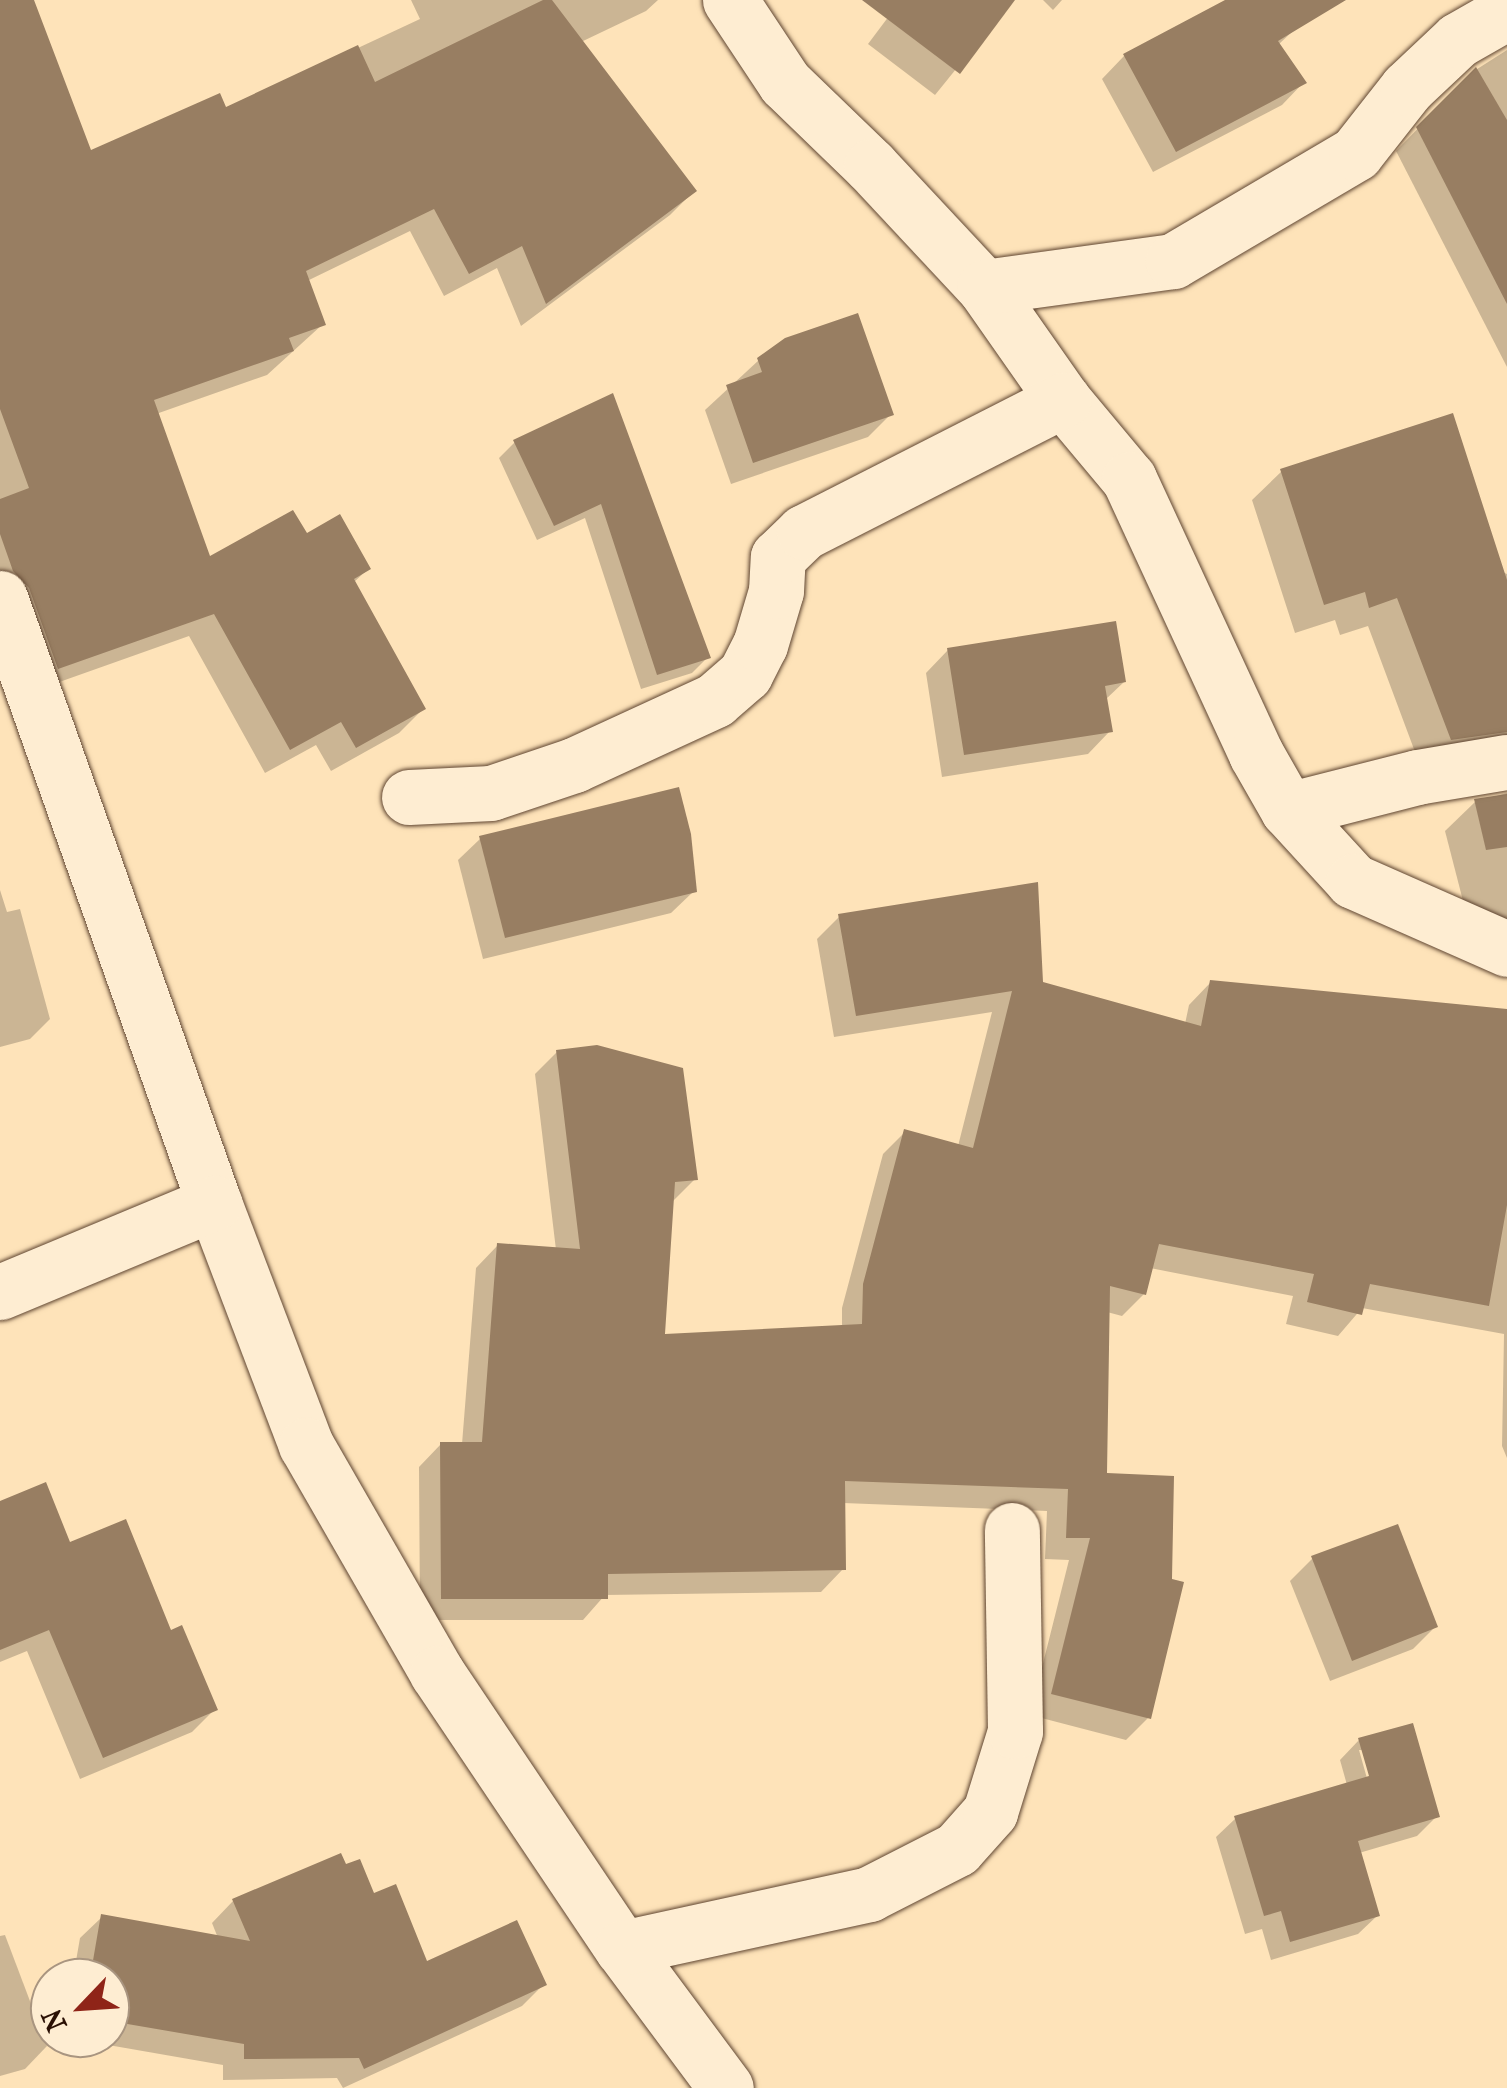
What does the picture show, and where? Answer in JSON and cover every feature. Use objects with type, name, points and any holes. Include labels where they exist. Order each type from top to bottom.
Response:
[{"type":"street","points":[[730,0],[785,83],[871,166],[984,287],[1063,400],[1129,479],[1256,754],[1288,810],[1353,880],[1507,949]]},
{"type":"street","points":[[984,287],[1173,261],[1356,154],[1407,88],[1458,40],[1507,12]]},
{"type":"street","points":[[409,798],[491,793],[574,765],[715,700],[745,674],[760,645],[776,591],[778,557],[804,532],[1063,400]]},
{"type":"street","points":[[0,598],[214,1203],[306,1445],[437,1673],[622,1948],[726,2088]]},
{"type":"street","points":[[1288,810],[1416,777],[1507,762]]},
{"type":"street","points":[[0,1292],[214,1203]]},
{"type":"street","points":[[622,1948],[869,1894],[957,1849],[990,1812],[1015,1731],[1012,1530]]},
{"type":"building","points":[[0,0],[34,0],[91,150],[220,93],[226,107],[358,45],[375,82],[543,0],[552,0],[697,191],[546,304],[522,246],[469,274],[434,209],[306,271],[326,325],[289,338],[294,351],[154,400],[210,556],[293,510],[307,533],[340,514],[371,569],[354,579],[426,709],[356,748],[341,722],[290,750],[214,614],[58,669],[29,588],[13,571],[0,534],[0,499],[29,488],[0,409]]},
{"type":"building","points":[[862,0],[1015,0],[960,74]]},
{"type":"building","points":[[1225,0],[1346,0],[1278,41],[1307,83],[1176,152],[1123,54]]},
{"type":"building","points":[[1476,67],[1507,120],[1507,304],[1416,127]]},
{"type":"building","points":[[858,313],[894,415],[753,463],[726,385],[762,372],[757,358],[785,338]]},
{"type":"building","points":[[613,393],[711,658],[657,675],[601,504],[554,526],[513,440]]},
{"type":"building","points":[[1453,413],[1507,580],[1507,732],[1451,740],[1397,598],[1369,608],[1365,592],[1324,605],[1280,469]]},
{"type":"building","points":[[1116,621],[1126,682],[1105,686],[1113,732],[964,755],[947,648]]},
{"type":"building","points":[[679,787],[691,834],[697,892],[505,938],[479,836]]},
{"type":"building","points":[[1507,794],[1507,847],[1486,850],[1474,799]]},
{"type":"building","points":[[1038,882],[1043,982],[1201,1026],[1210,980],[1507,1009],[1507,1205],[1489,1306],[1370,1284],[1362,1315],[1307,1302],[1314,1274],[1159,1244],[1146,1295],[1110,1286],[1107,1473],[1174,1476],[1172,1579],[1184,1582],[1151,1719],[1051,1694],[1090,1538],[1066,1538],[1068,1489],[845,1481],[846,1570],[608,1574],[608,1599],[441,1599],[440,1442],[482,1442],[497,1243],[580,1249],[556,1050],[597,1045],[683,1068],[698,1180],[675,1182],[665,1334],[862,1324],[863,1284],[904,1129],[973,1148],[1012,991],[856,1016],[838,914]]},
{"type":"building","points":[[46,1482],[70,1542],[126,1519],[171,1630],[182,1625],[218,1710],[103,1758],[49,1630],[0,1650],[0,1501]]},
{"type":"building","points":[[1398,1524],[1438,1627],[1352,1661],[1311,1556]]},
{"type":"building","points":[[1413,1723],[1440,1817],[1358,1841],[1380,1916],[1290,1942],[1281,1911],[1264,1916],[1234,1816],[1369,1776],[1358,1738]]},
{"type":"building","points":[[341,1853],[346,1864],[360,1859],[374,1893],[396,1884],[427,1961],[517,1920],[547,1985],[364,2069],[359,2058],[244,2059],[244,2044],[130,2024],[130,1958],[93,1958],[101,1914],[250,1941],[232,1899]]}]
